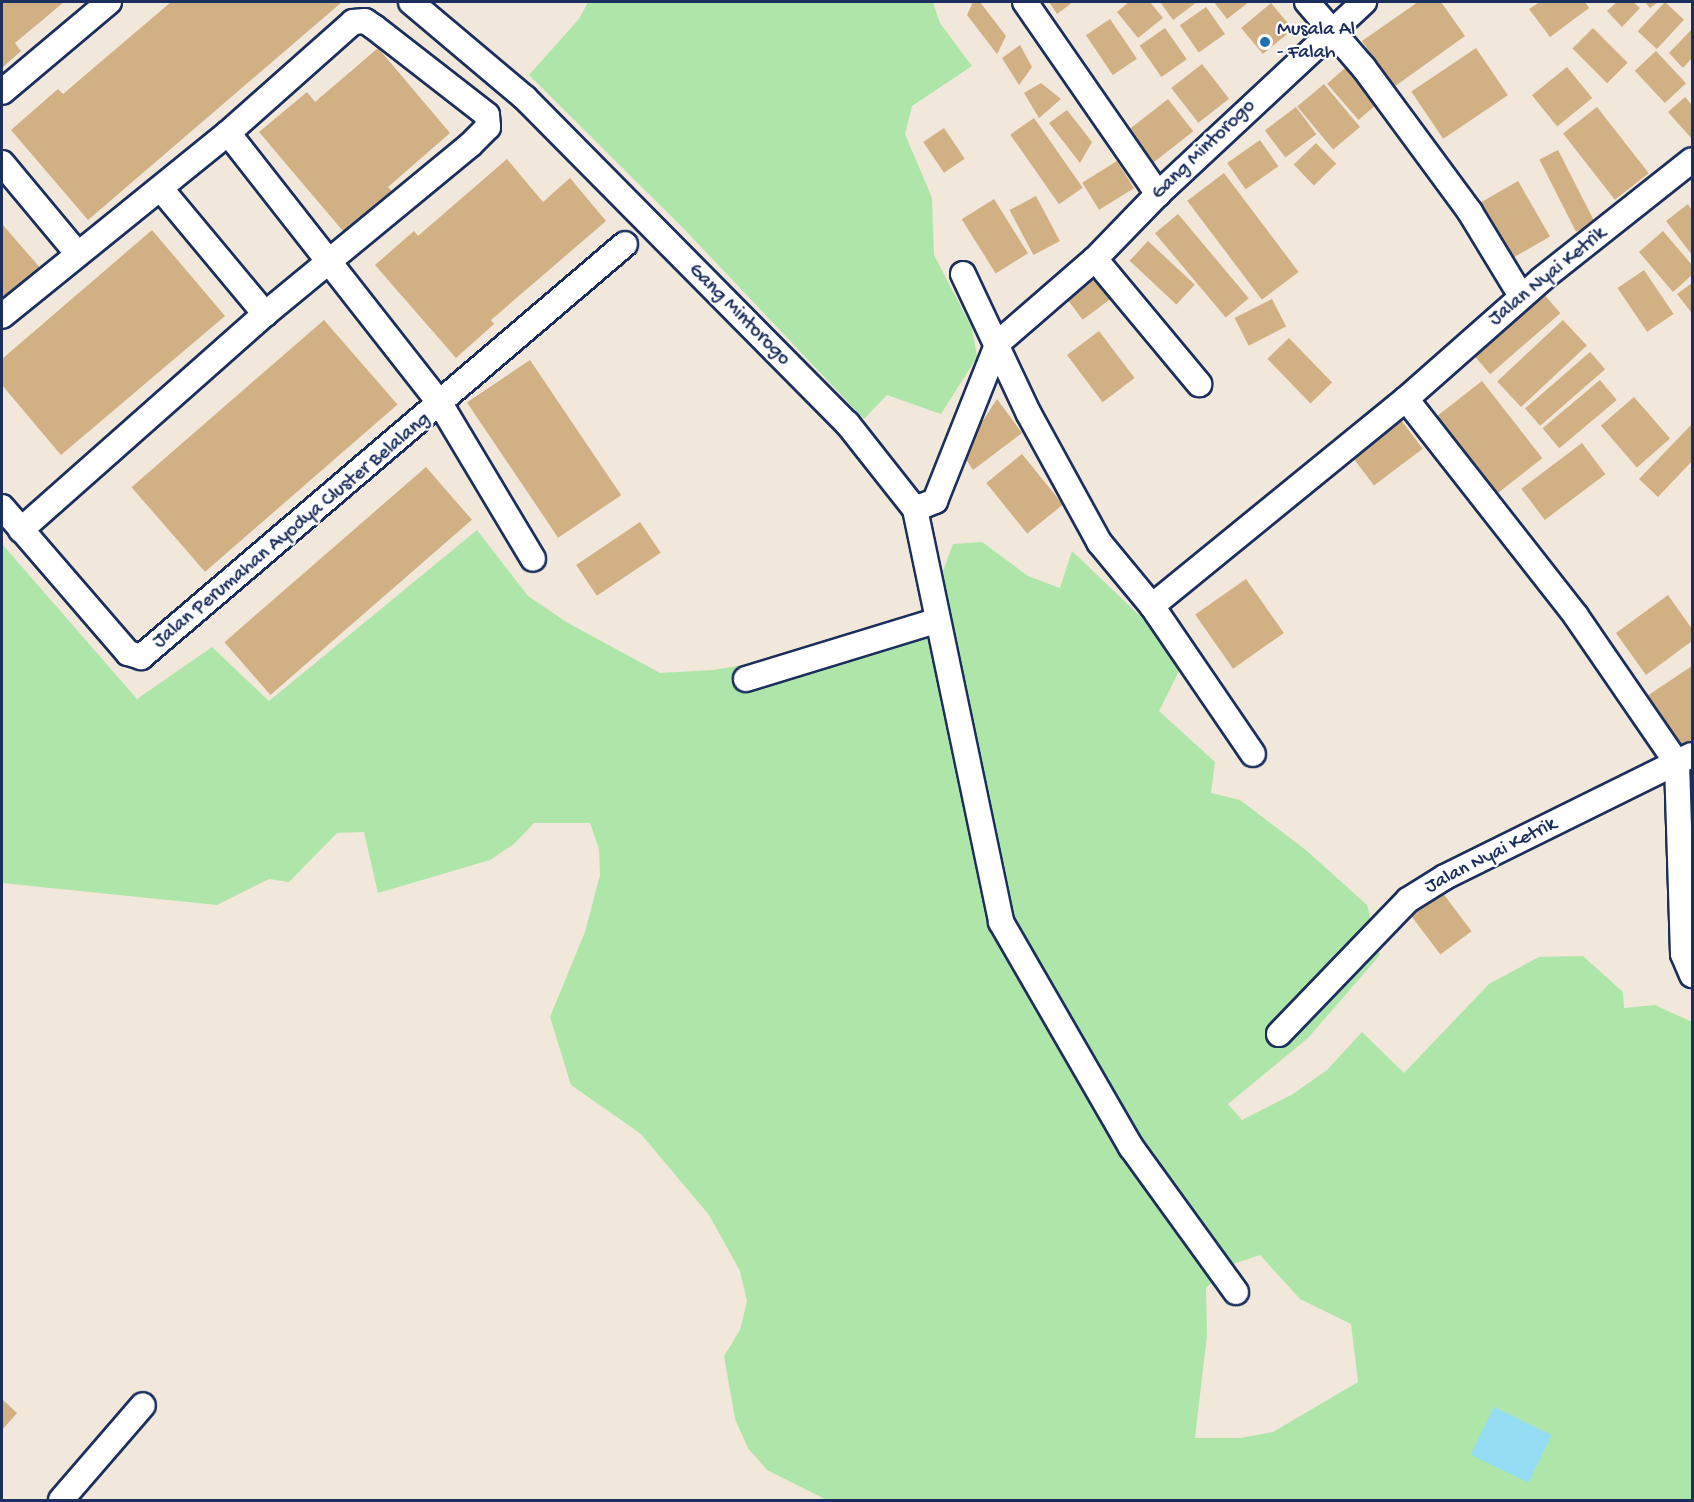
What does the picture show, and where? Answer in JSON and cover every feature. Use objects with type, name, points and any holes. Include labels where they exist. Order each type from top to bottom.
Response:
[{"type":"street","points":[[2,92],[109,2]]},
{"type":"street","name":"Gang Mintorogo","points":[[411,2],[541,115],[847,423],[915,509],[935,501],[998,343],[1095,259],[1158,194],[1281,76],[1334,34],[1364,2]]},
{"type":"street","points":[[1025,2],[1158,194]]},
{"type":"street","points":[[1307,2],[1364,68],[1470,212],[1521,296]]},
{"type":"street","points":[[2,316],[77,253],[161,189],[358,21],[374,27],[483,111],[488,127],[480,135],[265,314],[21,530]]},
{"type":"street","name":"Jalan Perumahan Ayodya Cluster Belalang","points":[[228,133],[441,405],[533,559]]},
{"type":"street","name":"Jalan Nyai Ketrik","points":[[1152,606],[1406,399],[1521,296],[1692,160]]},
{"type":"street","points":[[2,164],[77,253]]},
{"type":"street","points":[[161,189],[265,314]]},
{"type":"street","name":"Jalan Perumahan Ayodya Cluster Belalang","points":[[2,507],[128,653],[141,657],[441,405],[625,244]]},
{"type":"street","points":[[1095,259],[1199,384]]},
{"type":"street","points":[[963,274],[998,343],[1029,414],[1099,542],[1152,606],[1253,754]]},
{"type":"street","points":[[1406,399],[1685,759],[1683,954],[1692,975]]},
{"type":"street","points":[[915,509],[936,621],[1000,922],[1131,1147],[1236,1292]]},
{"type":"street","points":[[746,680],[936,621]]},
{"type":"street","name":"Jalan Nyai Ketrik","points":[[1279,1034],[1408,900],[1445,877],[1685,759]]},
{"type":"street","points":[[61,1500],[143,1405]]},
{"type":"green space","points":[[588,2],[933,2],[940,23],[972,66],[912,106],[905,134],[932,198],[934,255],[972,328],[977,357],[941,414],[887,395],[864,419],[687,232],[529,75],[579,19]]},
{"type":"green space","points":[[477,530],[528,596],[568,623],[660,673],[713,670],[887,641],[930,606],[953,544],[982,542],[1028,576],[1060,588],[1072,551],[1185,659],[1159,711],[1215,762],[1211,793],[1240,800],[1307,851],[1367,905],[1380,955],[1308,1038],[1228,1104],[1242,1120],[1293,1094],[1327,1070],[1362,1032],[1404,1073],[1489,984],[1539,957],[1583,956],[1623,992],[1624,1008],[1655,1005],[1692,1022],[1692,1500],[827,1500],[767,1470],[748,1448],[735,1419],[724,1356],[740,1330],[747,1301],[740,1271],[709,1215],[641,1134],[571,1085],[550,1017],[585,932],[600,875],[599,849],[590,823],[534,823],[514,844],[490,860],[378,893],[364,832],[337,833],[289,882],[269,879],[217,905],[2,883],[2,544],[137,699],[212,647],[269,701]],"holes":[[[1260,1255],[1300,1299],[1351,1324],[1358,1382],[1273,1432],[1240,1438],[1195,1438],[1207,1335],[1206,1288],[1233,1264]]]},
{"type":"water","points":[[1494,1407],[1552,1435],[1528,1483],[1471,1455]]},
{"type":"building","points":[[2,2],[64,2],[15,43],[21,51],[2,68]]},
{"type":"building","points":[[171,2],[342,2],[88,220],[11,130],[58,89],[63,94]]},
{"type":"building","points":[[973,2],[980,2],[1006,36],[997,54],[967,15]]},
{"type":"building","points":[[1049,2],[1073,2],[1057,14]]},
{"type":"building","points":[[1129,2],[1150,2],[1163,18],[1138,38],[1117,12]]},
{"type":"building","points":[[1160,2],[1197,2],[1173,20]]},
{"type":"building","points":[[1214,2],[1249,2],[1227,19]]},
{"type":"building","points":[[1418,2],[1441,2],[1465,36],[1394,87],[1362,41]]},
{"type":"building","points":[[1540,2],[1585,2],[1589,8],[1550,37],[1529,9]]},
{"type":"building","points":[[1617,2],[1633,2],[1640,8],[1622,27],[1607,11]]},
{"type":"building","points":[[1645,2],[1658,2],[1650,8]]},
{"type":"building","points":[[1665,2],[1684,20],[1657,49],[1638,31]]},
{"type":"building","name":"Musala Al - Falah","points":[[1271,3],[1293,29],[1263,54],[1241,28]]},
{"type":"building","points":[[1206,7],[1225,34],[1199,52],[1180,25]]},
{"type":"building","points":[[1110,19],[1137,59],[1113,75],[1086,35]]},
{"type":"building","points":[[1165,28],[1187,59],[1161,77],[1140,46]]},
{"type":"building","points":[[1593,28],[1628,63],[1607,83],[1572,49]]},
{"type":"building","points":[[1692,29],[1692,58],[1683,68],[1669,53]]},
{"type":"building","points":[[1020,45],[1032,67],[1019,85],[1002,58]]},
{"type":"building","points":[[378,48],[450,133],[388,187],[396,196],[348,237],[259,132],[307,92],[315,102]]},
{"type":"building","points":[[1476,48],[1508,95],[1443,139],[1411,92]]},
{"type":"building","points":[[1656,51],[1686,83],[1665,103],[1635,71]]},
{"type":"building","points":[[1352,62],[1383,98],[1359,120],[1327,84]]},
{"type":"building","points":[[1202,64],[1229,99],[1198,123],[1171,88]]},
{"type":"building","points":[[1567,67],[1592,98],[1557,126],[1532,95]]},
{"type":"building","points":[[1041,83],[1061,99],[1039,118],[1024,93]]},
{"type":"building","points":[[1324,84],[1360,127],[1333,149],[1297,106]]},
{"type":"building","points":[[1685,97],[1692,105],[1692,139],[1668,112]]},
{"type":"building","points":[[1168,99],[1193,131],[1151,164],[1126,132]]},
{"type":"building","points":[[1296,107],[1316,134],[1285,158],[1265,130]]},
{"type":"building","points":[[1597,107],[1649,173],[1615,200],[1563,133]]},
{"type":"building","points":[[1067,110],[1092,142],[1080,163],[1049,123]]},
{"type":"building","points":[[1034,118],[1083,188],[1059,204],[1010,135]]},
{"type":"building","points":[[944,128],[965,159],[944,173],[923,142]]},
{"type":"building","points":[[1260,140],[1278,166],[1246,189],[1227,163]]},
{"type":"building","points":[[1316,143],[1336,164],[1314,185],[1294,165]]},
{"type":"building","points":[[1558,150],[1595,222],[1576,232],[1539,160]]},
{"type":"building","points":[[507,159],[543,202],[570,178],[606,221],[491,320],[494,324],[456,358],[375,265],[414,231],[418,236]]},
{"type":"building","points":[[1117,161],[1134,188],[1099,210],[1082,183]]},
{"type":"building","points":[[1224,173],[1299,272],[1262,300],[1187,201]]},
{"type":"building","points":[[1518,181],[1550,236],[1510,259],[1478,204]]},
{"type":"building","points":[[1036,196],[1060,241],[1033,255],[1010,210]]},
{"type":"building","points":[[994,199],[1028,253],[996,273],[962,219]]},
{"type":"building","points":[[1688,204],[1692,211],[1692,255],[1666,221]]},
{"type":"building","points":[[1178,214],[1249,298],[1226,318],[1155,233]]},
{"type":"building","points":[[2,224],[42,270],[2,306]]},
{"type":"building","points":[[152,230],[225,316],[61,455],[2,385],[2,359]]},
{"type":"building","points":[[1663,231],[1692,265],[1692,275],[1673,292],[1639,252]]},
{"type":"building","points":[[1148,241],[1195,285],[1176,304],[1130,261]]},
{"type":"building","points":[[1644,270],[1674,314],[1647,332],[1617,288]]},
{"type":"building","points":[[1095,273],[1113,297],[1083,320],[1065,296]]},
{"type":"building","points":[[1692,283],[1692,311],[1691,312],[1677,294]]},
{"type":"building","points":[[1542,292],[1560,313],[1490,374],[1472,353]]},
{"type":"building","points":[[1272,299],[1286,327],[1249,346],[1235,318]]},
{"type":"building","points":[[324,320],[397,405],[205,572],[132,487]]},
{"type":"building","points":[[1563,320],[1587,346],[1521,407],[1497,381]]},
{"type":"building","points":[[1099,331],[1135,378],[1103,402],[1067,355]]},
{"type":"building","points":[[1289,338],[1332,383],[1310,403],[1267,359]]},
{"type":"building","points":[[1590,352],[1605,369],[1540,426],[1525,408]]},
{"type":"building","points":[[530,360],[621,495],[558,538],[467,402]]},
{"type":"building","points":[[1600,380],[1617,400],[1559,448],[1543,428]]},
{"type":"building","points":[[1482,381],[1542,458],[1493,497],[1432,420]]},
{"type":"building","points":[[1634,397],[1670,439],[1637,467],[1601,426]]},
{"type":"building","points":[[997,399],[1022,433],[973,470],[962,453]]},
{"type":"building","points":[[1401,420],[1423,449],[1374,485],[1352,457]]},
{"type":"building","points":[[1692,424],[1692,461],[1658,497],[1639,479]]},
{"type":"building","points":[[1582,443],[1605,474],[1545,520],[1521,489]]},
{"type":"building","points":[[1022,454],[1063,505],[1027,533],[986,483]]},
{"type":"building","points":[[426,467],[472,520],[270,695],[224,642]]},
{"type":"building","points":[[640,522],[661,553],[597,596],[576,565]]},
{"type":"building","points":[[1246,579],[1284,633],[1233,669],[1195,615]]},
{"type":"building","points":[[1668,595],[1692,629],[1692,641],[1646,675],[1616,633]]},
{"type":"building","points":[[1692,666],[1692,739],[1678,749],[1644,698]]},
{"type":"building","points":[[1439,888],[1471,931],[1440,955],[1408,911]]},
{"type":"building","points":[[2,1399],[17,1413],[2,1430]]},
{"type":"place","name":"Musala Al - Falah","points":[[1265,42]]}]
